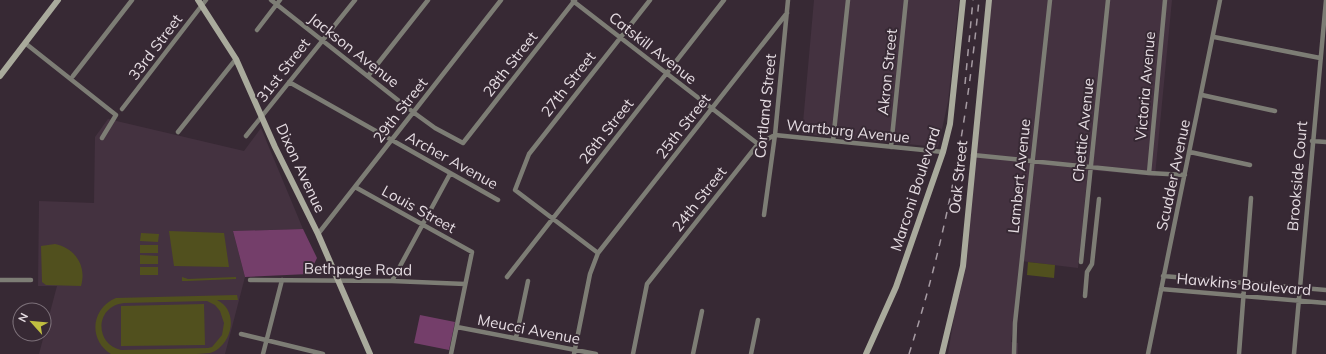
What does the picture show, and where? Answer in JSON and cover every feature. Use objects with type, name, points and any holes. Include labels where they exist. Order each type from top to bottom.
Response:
[{"type":"main road","points":[[0,76],[58,0]]},
{"type":"main road","name":"Marconi Boulevard","points":[[866,354],[896,287],[943,152],[950,124],[963,0]]},
{"type":"main road","name":"Oak Street","points":[[942,354],[963,266],[989,0]]},
{"type":"main road","name":"Dixon Avenue","points":[[200,3],[236,59],[339,280],[370,354]]},
{"type":"street","points":[[73,76],[132,0]]},
{"type":"street","name":"33rd Street","points":[[122,109],[200,3],[206,0]]},
{"type":"street","name":"Jackson Avenue","points":[[271,0],[413,112],[435,128],[463,143]]},
{"type":"street","points":[[257,30],[280,0]]},
{"type":"street","name":"31st Street","points":[[246,136],[355,0]]},
{"type":"street","points":[[368,76],[428,0]]},
{"type":"street","name":"29th Street","points":[[318,234],[501,0]]},
{"type":"street","name":"27th Street","points":[[553,218],[515,190],[529,154],[650,0]]},
{"type":"street","name":"26th Street","points":[[507,276],[724,0]]},
{"type":"street","name":"Cortland Street","points":[[764,215],[775,135],[788,0]]},
{"type":"street","points":[[833,141],[848,0]]},
{"type":"street","name":"Akron Street","points":[[891,147],[906,0]]},
{"type":"street","name":"Lambert Avenue","points":[[1014,354],[1015,323],[1050,0]]},
{"type":"street","name":"Chettic Avenue","points":[[1081,262],[1108,0]]},
{"type":"street","name":"Victoria Avenue","points":[[1149,173],[1165,0]]},
{"type":"street","name":"Scudder Avenue","points":[[1148,354],[1160,289],[1214,37],[1220,0]]},
{"type":"street","name":"Brookside Court","points":[[1294,354],[1312,140],[1326,0]]},
{"type":"street","name":"Catskill Avenue","points":[[574,1],[758,144]]},
{"type":"street","name":"28th Street","points":[[463,143],[574,1]]},
{"type":"street","name":"25th Street","points":[[574,352],[590,274],[598,253],[787,13]]},
{"type":"street","points":[[1214,37],[1320,58]]},
{"type":"street","points":[[25,43],[116,115],[102,138]]},
{"type":"street","points":[[178,132],[236,59]]},
{"type":"street","name":"Archer Avenue","points":[[289,82],[498,200]]},
{"type":"street","points":[[1202,94],[1275,111]]},
{"type":"street","name":"Wartburg Avenue","points":[[775,135],[943,152]]},
{"type":"street","name":"24th Street","points":[[633,354],[647,284],[758,144],[775,135]]},
{"type":"street","points":[[1312,140],[1326,142]]},
{"type":"street","points":[[1190,152],[1250,165]]},
{"type":"street","points":[[973,155],[1149,173],[1185,175]]},
{"type":"street","points":[[392,281],[450,174]]},
{"type":"street","name":"Louis Street","points":[[355,187],[472,252],[465,284]]},
{"type":"street","points":[[1239,354],[1251,198]]},
{"type":"street","points":[[1085,296],[1087,272],[1092,264],[1099,199]]},
{"type":"street","points":[[553,218],[598,253]]},
{"type":"street","name":"Hawkins Boulevard","points":[[1163,276],[1326,290]]},
{"type":"street","points":[[0,280],[30,280]]},
{"type":"street","name":"Bethpage Road","points":[[250,280],[339,280],[465,284]]},
{"type":"street","points":[[263,354],[282,280]]},
{"type":"street","points":[[516,338],[528,281]]},
{"type":"street","points":[[451,354],[465,284]]},
{"type":"street","name":"Hawkins Boulevard","points":[[1160,289],[1326,303]]},
{"type":"street","points":[[693,354],[702,311]]},
{"type":"street","points":[[752,354],[758,320]]},
{"type":"street","name":"Meucci Avenue","points":[[457,327],[516,338],[574,352],[596,354]]},
{"type":"street","points":[[241,334],[323,354]]},
{"type":"shaded area","points":[[814,0],[959,0],[948,102],[938,147],[802,134]]},
{"type":"shaded area","points":[[987,0],[1172,0],[1155,176],[1088,170],[1078,268],[1021,261],[1011,342],[1018,343],[1018,354],[948,354],[963,262]]},
{"type":"shaded area","points":[[108,119],[244,151],[261,128],[303,229],[233,231],[245,277],[225,354],[39,354],[42,342],[52,342],[52,305],[57,286],[38,286],[39,201],[94,203],[95,137]]},
{"type":"shaded area","points":[[303,229],[317,258],[309,274],[245,277],[233,231]]},
{"type":"shaded area","points":[[169,231],[224,233],[229,267],[174,266]]},
{"type":"shaded area","points":[[141,233],[159,234],[158,242],[140,241]]},
{"type":"shaded area","points":[[55,244],[68,249],[78,259],[82,272],[81,286],[46,285],[42,282],[41,246]]},
{"type":"shaded area","points":[[140,245],[158,245],[158,253],[140,253]]},
{"type":"shaded area","points":[[140,255],[158,256],[158,264],[140,264]]},
{"type":"shaded area","points":[[1028,262],[1055,265],[1054,278],[1027,275]]},
{"type":"shaded area","points":[[140,267],[158,267],[158,275],[140,275]]},
{"type":"shaded area","points":[[182,277],[188,279],[236,277],[236,279],[182,281]]},
{"type":"shaded area","points":[[237,295],[238,300],[217,300],[224,305],[229,312],[231,320],[230,328],[224,343],[218,349],[210,353],[111,354],[99,341],[96,333],[96,324],[97,316],[101,309],[116,298]],"holes":[[[207,301],[215,305],[220,311],[224,323],[222,335],[212,347],[208,348],[121,350],[112,346],[106,341],[102,333],[103,318],[108,311],[114,306],[124,303]]]},
{"type":"shaded area","points":[[204,304],[205,345],[121,346],[121,306]]},
{"type":"shaded area","points":[[420,315],[455,322],[449,350],[414,343]]},
{"type":"railway","points":[[965,84],[973,0]]},
{"type":"railway","points":[[909,354],[934,266],[954,179],[962,135],[979,0]]}]
